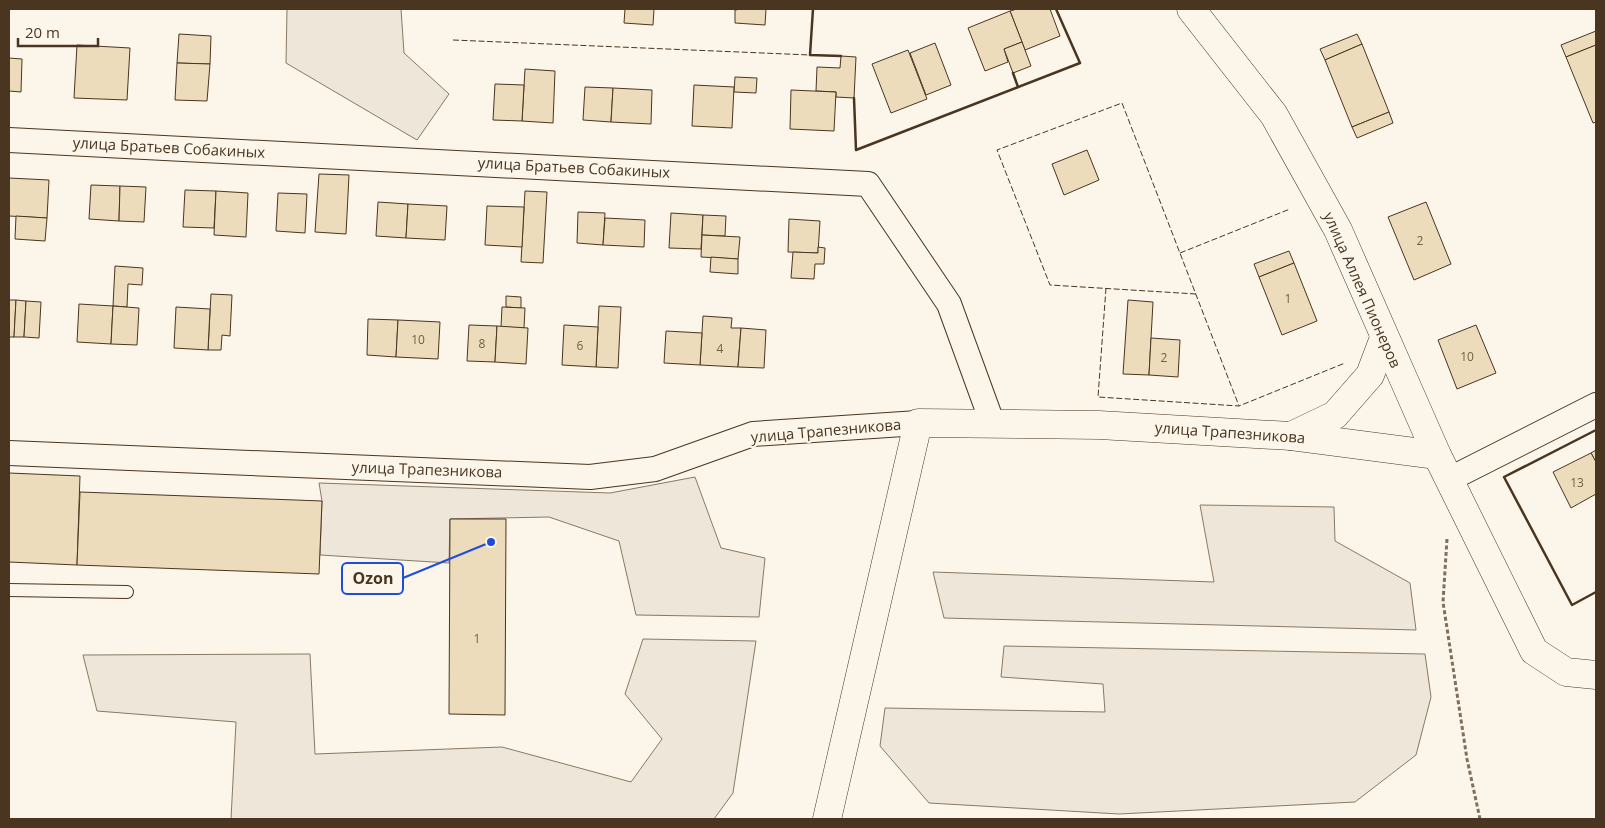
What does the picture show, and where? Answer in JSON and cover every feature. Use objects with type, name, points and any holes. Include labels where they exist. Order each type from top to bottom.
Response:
[{"type":"street","name":"улица Аллея Пионеров","points":[[1191,9],[1274,115],[1338,230],[1437,455],[1534,651],[1566,672],[1596,675]]},
{"type":"street","name":"улица Братьев Собакиных","points":[[9,140],[868,184],[949,304],[992,422]]},
{"type":"street","points":[[1291,436],[1335,415],[1370,375],[1384,338]]},
{"type":"street","points":[[1450,479],[1596,405]]},
{"type":"street","name":"улица Трапезникова","points":[[9,453],[590,477],[654,469],[753,434],[918,423],[992,422],[1099,425],[1291,436],[1437,455]]},
{"type":"street","points":[[827,819],[918,423]]},
{"type":"lane","points":[[9,590],[127,592]]},
{"type":"path","points":[[1447,536],[1443,602],[1467,759],[1480,819]]},
{"type":"shaded area","points":[[287,9],[401,9],[404,53],[449,94],[417,140],[286,63]]},
{"type":"shaded area","points":[[695,477],[721,548],[765,558],[759,617],[636,615],[619,541],[549,517],[450,519],[449,563],[320,555],[322,501],[319,483],[610,493]]},
{"type":"shaded area","points":[[1200,505],[1334,507],[1335,541],[1410,583],[1416,630],[944,618],[933,572],[1214,582]]},
{"type":"shaded area","points":[[643,639],[756,641],[733,793],[714,819],[231,819],[236,722],[97,711],[83,655],[310,654],[315,754],[502,747],[631,782],[662,739],[625,694]]},
{"type":"shaded area","points":[[1004,646],[1425,654],[1431,697],[1416,755],[1355,802],[1119,814],[929,803],[880,746],[885,708],[1105,712],[1103,684],[1001,677]]},
{"type":"building","points":[[625,9],[654,9],[653,25],[624,23]]},
{"type":"building","points":[[766,9],[765,25],[735,23],[735,10]]},
{"type":"building","points":[[1017,9],[1050,9],[1060,36],[1025,50],[1010,11]]},
{"type":"building","points":[[1010,11],[1022,42],[1004,49],[1008,62],[985,71],[968,28]]},
{"type":"building","points":[[1596,31],[1596,45],[1566,57],[1561,45]]},
{"type":"building","points":[[179,34],[211,36],[210,64],[177,63]]},
{"type":"building","points":[[1357,34],[1362,44],[1325,60],[1320,49]]},
{"type":"building","points":[[1022,42],[1031,66],[1013,73],[1004,49]]},
{"type":"building","points":[[935,43],[951,85],[926,95],[910,53]]},
{"type":"building","points":[[1362,44],[1389,112],[1352,127],[1325,60]]},
{"type":"building","points":[[77,45],[130,48],[127,100],[74,98]]},
{"type":"building","points":[[1596,45],[1596,122],[1593,123],[1566,57]]},
{"type":"building","points":[[908,50],[927,99],[891,113],[872,64]]},
{"type":"building","points":[[841,56],[856,57],[854,98],[836,97],[836,92],[816,91],[817,67],[840,68]]},
{"type":"building","points":[[9,58],[22,59],[21,92],[9,91]]},
{"type":"building","points":[[177,63],[210,64],[207,101],[175,100]]},
{"type":"building","points":[[525,69],[555,71],[553,123],[522,121]]},
{"type":"building","points":[[735,77],[757,78],[756,93],[734,92]]},
{"type":"building","points":[[495,84],[524,85],[522,121],[493,120]]},
{"type":"building","points":[[694,85],[734,87],[732,128],[692,126]]},
{"type":"building","points":[[585,87],[613,88],[611,122],[583,120]]},
{"type":"building","points":[[613,88],[652,90],[651,124],[611,122]]},
{"type":"building","points":[[791,90],[836,92],[834,131],[790,129]]},
{"type":"building","points":[[1389,112],[1393,123],[1357,138],[1352,127]]},
{"type":"building","points":[[1087,150],[1099,180],[1064,195],[1052,164]]},
{"type":"building","points":[[319,174],[349,175],[346,234],[315,232]]},
{"type":"building","points":[[9,178],[49,180],[47,218],[9,216]]},
{"type":"building","points":[[91,185],[120,186],[119,221],[89,219]]},
{"type":"building","points":[[120,186],[146,187],[144,222],[119,221]]},
{"type":"building","points":[[185,190],[216,191],[214,228],[183,227]]},
{"type":"building","points":[[216,191],[248,193],[246,237],[214,235]]},
{"type":"building","points":[[525,191],[547,192],[543,263],[521,262]]},
{"type":"building","points":[[278,193],[307,194],[305,233],[276,231]]},
{"type":"building","points":[[378,202],[408,204],[406,238],[376,236]]},
{"type":"building","points":[[1426,202],[1451,264],[1414,280],[1388,217]]},
{"type":"building","points":[[408,204],[447,206],[445,240],[406,238]]},
{"type":"building","points":[[487,206],[524,207],[522,247],[485,245]]},
{"type":"building","points":[[578,212],[605,213],[603,245],[577,243]]},
{"type":"building","points":[[671,213],[703,215],[701,249],[669,248]]},
{"type":"building","points":[[703,215],[726,216],[725,236],[702,235]]},
{"type":"building","points":[[16,216],[47,218],[45,241],[15,239]]},
{"type":"building","points":[[605,218],[645,220],[644,247],[603,245]]},
{"type":"building","points":[[789,219],[820,221],[818,253],[788,252]]},
{"type":"building","points":[[702,235],[740,237],[738,259],[701,257]]},
{"type":"building","points":[[818,247],[825,248],[824,264],[815,264],[814,279],[791,278],[793,252],[818,253]]},
{"type":"building","points":[[1289,251],[1294,263],[1259,277],[1254,264]]},
{"type":"building","points":[[711,257],[738,259],[738,274],[710,272]]},
{"type":"building","points":[[1294,263],[1317,321],[1282,335],[1259,277]]},
{"type":"building","points":[[115,266],[143,268],[142,285],[128,284],[127,307],[113,306]]},
{"type":"building","points":[[211,294],[232,295],[230,336],[222,335],[221,350],[208,350]]},
{"type":"building","points":[[506,296],[521,297],[521,308],[506,307]]},
{"type":"building","points":[[9,300],[16,300],[14,337],[9,337]]},
{"type":"building","points":[[16,300],[26,301],[24,337],[14,337]]},
{"type":"building","points":[[1128,300],[1153,302],[1149,375],[1123,374]]},
{"type":"building","points":[[26,301],[41,302],[39,338],[24,337]]},
{"type":"building","points":[[79,304],[113,306],[111,344],[77,342]]},
{"type":"building","points":[[113,306],[139,308],[137,345],[111,344]]},
{"type":"building","points":[[599,306],[621,307],[618,368],[596,367]]},
{"type":"building","points":[[176,307],[210,309],[208,350],[174,348]]},
{"type":"building","points":[[502,307],[525,308],[524,328],[501,327]]},
{"type":"building","points":[[703,316],[732,318],[731,328],[741,328],[738,367],[700,365]]},
{"type":"building","points":[[368,319],[398,320],[396,357],[367,355]]},
{"type":"building","points":[[398,320],[440,322],[438,359],[396,357]]},
{"type":"building","points":[[469,325],[497,326],[495,362],[467,361]]},
{"type":"building","points":[[564,325],[598,327],[596,367],[562,365]]},
{"type":"building","points":[[1476,325],[1496,373],[1457,389],[1438,340]]},
{"type":"building","points":[[497,326],[528,328],[526,364],[495,362]]},
{"type":"building","points":[[741,328],[766,330],[764,368],[738,367]]},
{"type":"building","points":[[666,331],[702,333],[700,365],[664,363]]},
{"type":"building","points":[[1151,338],[1180,340],[1178,377],[1149,375]]},
{"type":"building","points":[[1596,450],[1596,462],[1591,453]]},
{"type":"building","points":[[1591,453],[1596,462],[1596,494],[1571,508],[1553,472]]},
{"type":"building","points":[[9,473],[80,476],[77,565],[9,562]]},
{"type":"building","points":[[80,492],[322,501],[319,574],[77,565]]},
{"type":"building","points":[[450,519],[506,519],[505,715],[449,714]]},
{"type":"fence","points":[[453,40],[810,55]]},
{"type":"fence","points":[[1196,294],[1050,285],[997,150],[1122,103],[1239,406]]},
{"type":"fence","points":[[1180,253],[1290,209]]},
{"type":"fence","points":[[1106,288],[1098,397],[1239,406],[1345,363]]},
{"type":"wall","points":[[813,9],[810,55],[841,56]]},
{"type":"wall","points":[[854,98],[856,150],[1080,63],[1056,9]]},
{"type":"wall","points":[[1013,73],[1018,87]]},
{"type":"wall","points":[[1596,430],[1504,477],[1572,605],[1596,592]]},
{"type":"place","name":"Ozon","points":[[491,542]]}]
